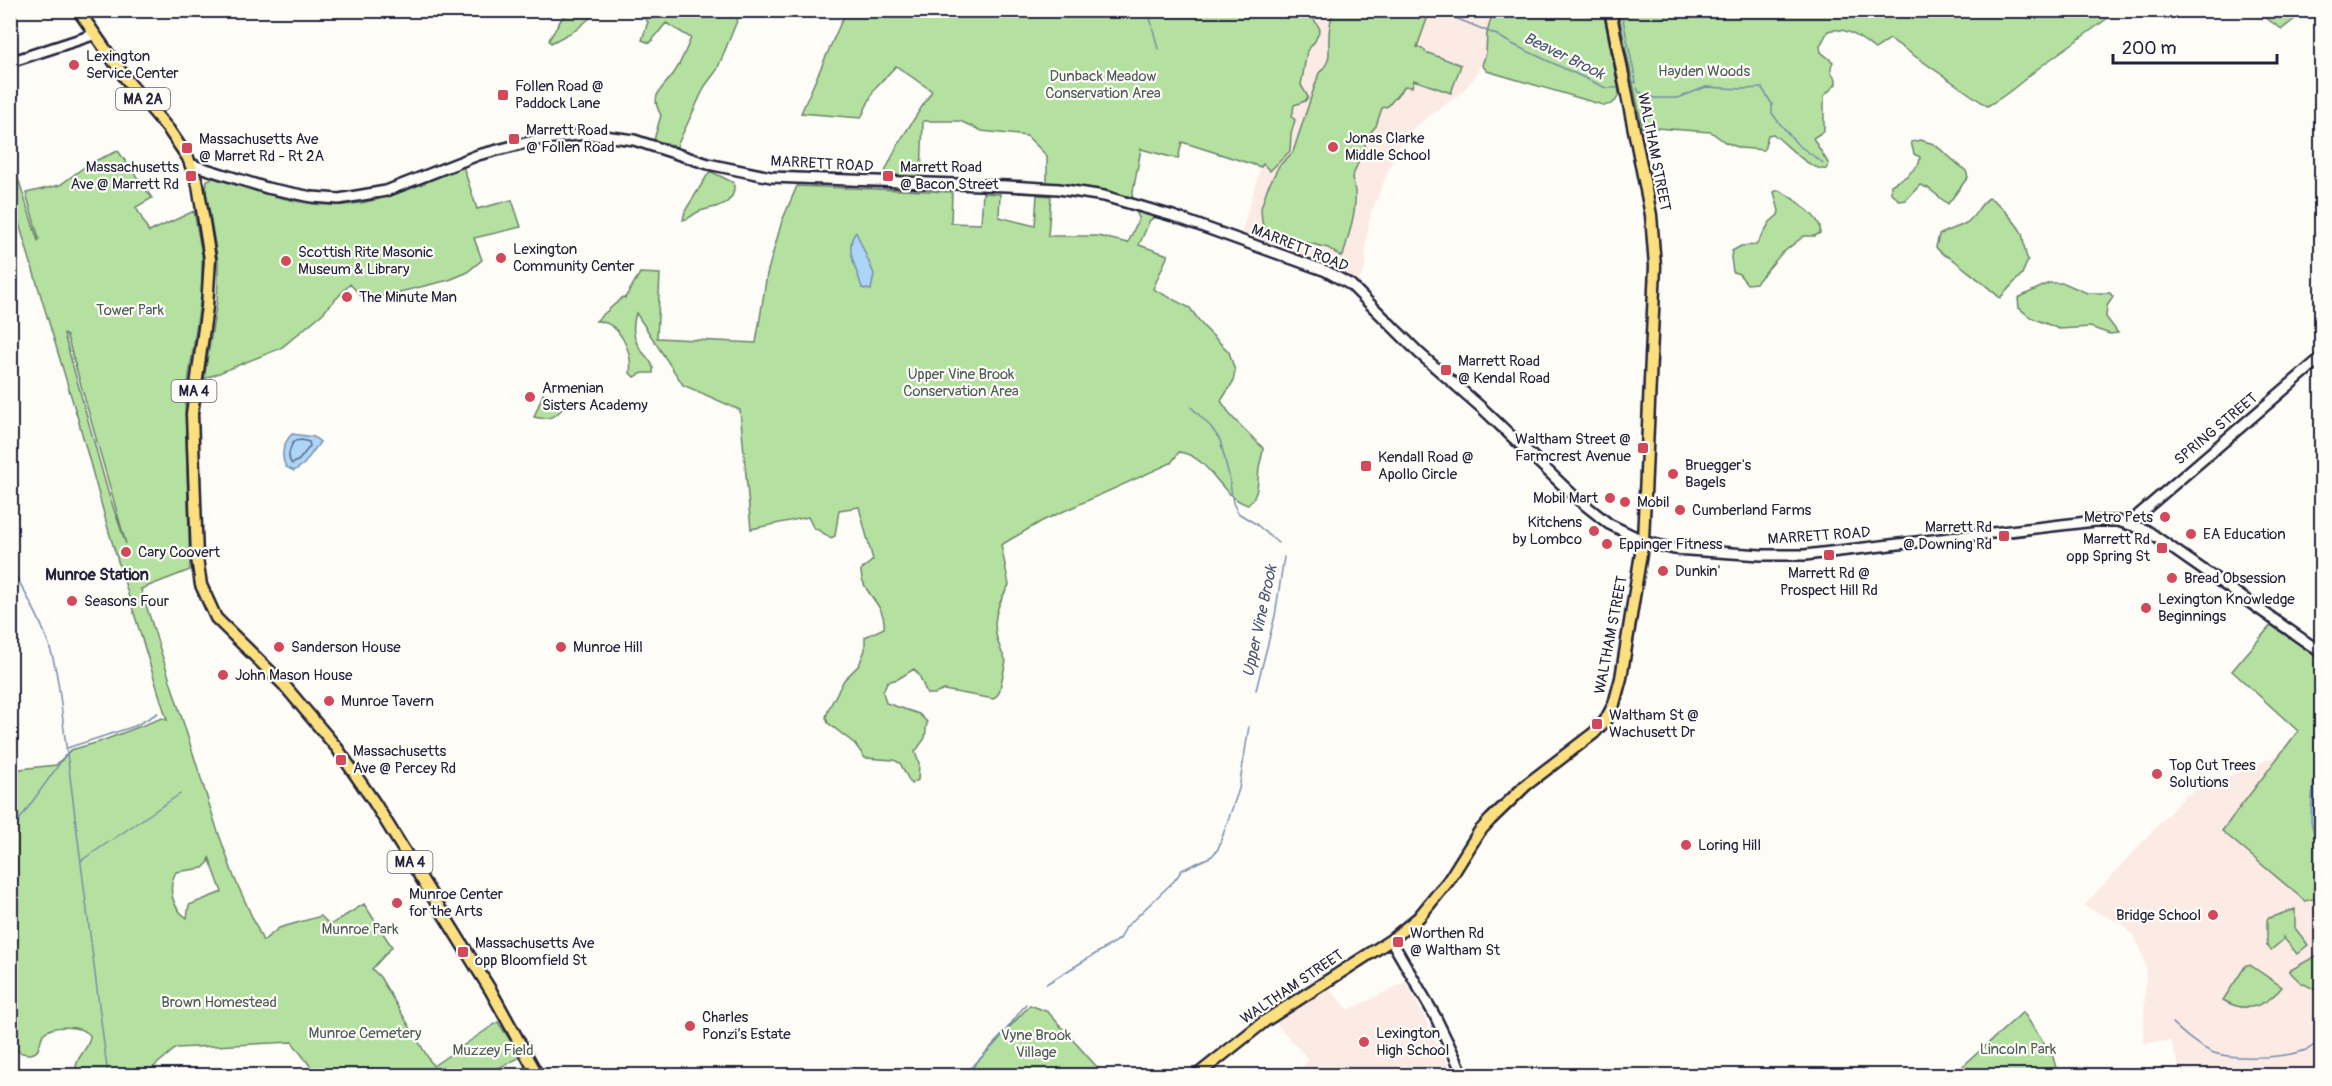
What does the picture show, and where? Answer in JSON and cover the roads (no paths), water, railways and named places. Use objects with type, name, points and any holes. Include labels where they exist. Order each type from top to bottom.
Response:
[{"type":"main road","points":[[10,62],[93,35],[78,10]]},
{"type":"main road","name":"WALTHAM STREET","points":[[1196,1076],[1265,1021],[1391,940],[1432,903],[1479,832],[1500,808],[1530,782],[1588,739],[1605,721],[1614,704],[1620,684],[1643,541],[1655,251],[1645,180],[1610,10]]},
{"type":"main road","name":"MA 2A","points":[[93,35],[169,130],[190,164]]},
{"type":"main road","name":"MARRETT ROAD","points":[[190,164],[267,188],[312,197],[339,199],[386,191],[503,148],[553,137],[586,134],[634,140],[719,167],[771,177],[1007,186],[1084,192],[1173,216],[1315,267],[1346,282],[1579,501],[1609,524],[1643,541],[1664,547],[1689,550],[1773,556],[1805,555],[2095,521],[2129,523],[2146,530],[2176,550],[2322,653]]},
{"type":"main road","name":"MA 4","points":[[190,164],[198,185],[210,259],[207,307],[192,414],[197,558],[201,585],[216,618],[226,630],[284,685],[338,749],[374,802],[491,991],[538,1076]]},
{"type":"main road","name":"SPRING STREET","points":[[2129,523],[2322,357]]},
{"type":"main road","points":[[1391,940],[1435,1016],[1464,1076]]},
{"type":"water","points":[[856,232],[874,274],[871,290],[862,288],[853,260],[851,245]]},
{"type":"water","points":[[292,434],[314,437],[320,442],[304,464],[294,471],[286,467],[283,454],[285,445]]},
{"type":"water","points":[[2321,730],[2322,846],[2317,844],[2311,822]]},
{"type":"waterway","points":[[1148,10],[1158,49]]},
{"type":"waterway","name":"Beaver Brook","points":[[1436,10],[1497,35],[1606,88],[1618,88]]},
{"type":"waterway","points":[[1621,10],[1636,82]]},
{"type":"waterway","name":"Beaver Brook","points":[[1637,88],[1639,92],[1654,98],[1678,98],[1706,87],[1762,88],[1772,104],[1772,113],[1777,120],[1797,144],[1823,163]]},
{"type":"waterway","name":"Upper Vine Brook","points":[[1191,407],[1211,427],[1220,440],[1233,503],[1238,513],[1256,524],[1278,543]]},
{"type":"waterway","name":"Upper Vine Brook","points":[[1256,690],[1275,616],[1284,557]]},
{"type":"waterway","points":[[10,833],[67,753],[53,658],[39,620],[14,573]]},
{"type":"waterway","points":[[67,748],[135,726],[158,713]]},
{"type":"waterway","name":"Upper Vine Brook","points":[[1046,984],[1120,939],[1126,927],[1174,881],[1182,870],[1212,856],[1218,849],[1239,789],[1249,726]]},
{"type":"waterway","points":[[67,753],[108,1076]]},
{"type":"waterway","points":[[82,860],[180,794]]},
{"type":"waterway","name":"Upper Vine Brook","points":[[963,1076],[996,1043],[1026,1004]]},
{"type":"waterway","points":[[2172,1023],[2208,1050],[2235,1057],[2297,1053],[2322,1040]]},
{"type":"place","name":"Lexington Service Center","points":[[74,65]]},
{"type":"place","name":"Follen Road @ Paddock Lane","points":[[503,95]]},
{"type":"place","name":"Marrett Road @ Follen Road","points":[[514,139]]},
{"type":"place","name":"Jonas Clarke Middle School","points":[[1333,147]]},
{"type":"place","name":"Massachusetts Ave @ Marret Rd - Rt 2A","points":[[187,148]]},
{"type":"place","name":"Massachusetts Ave @ Marrett Rd","points":[[191,176]]},
{"type":"place","name":"Marrett Road @ Bacon Street","points":[[888,176]]},
{"type":"place","name":"Lexington Community Center","points":[[501,258]]},
{"type":"place","name":"Scottish Rite Masonic Museum & Library","points":[[286,261]]},
{"type":"place","name":"The Minute Man","points":[[347,297]]},
{"type":"place","name":"Marrett Road @ Kendal Road","points":[[1446,370]]},
{"type":"place","name":"Armenian Sisters Academy","points":[[530,397]]},
{"type":"place","name":"Waltham Street @ Farmcrest Avenue","points":[[1643,448]]},
{"type":"place","name":"Kendall Road @ Apollo Circle","points":[[1366,466]]},
{"type":"place","name":"Bruegger's Bagels","points":[[1673,474]]},
{"type":"place","name":"Mobil Mart","points":[[1610,498]]},
{"type":"place","name":"Mobil","points":[[1625,502]]},
{"type":"place","name":"Cumberland Farms","points":[[1680,510]]},
{"type":"place","name":"Metro Pets","points":[[2165,517]]},
{"type":"place","name":"Kitchens by Lombco","points":[[1594,531]]},
{"type":"place","name":"EA Education","points":[[2191,534]]},
{"type":"place","name":"Marrett Rd @ Downing Rd","points":[[2004,536]]},
{"type":"place","name":"Eppinger Fitness","points":[[1607,544]]},
{"type":"place","name":"Marrett Rd opp Spring St","points":[[2162,548]]},
{"type":"place","name":"Cary Coovert","points":[[126,552]]},
{"type":"place","name":"Marrett Rd @ Prospect Hill Rd","points":[[1829,555]]},
{"type":"place","name":"Dunkin'","points":[[1663,571]]},
{"type":"place","name":"Bread Obsession","points":[[2172,578]]},
{"type":"place","name":"Seasons Four","points":[[72,601]]},
{"type":"place","name":"Lexington Knowledge Beginnings","points":[[2146,608]]},
{"type":"place","name":"Sanderson House","points":[[279,647]]},
{"type":"place","name":"Munroe Hill","points":[[561,647]]},
{"type":"place","name":"John Mason House","points":[[223,675]]},
{"type":"place","name":"Munroe Tavern","points":[[329,701]]},
{"type":"place","name":"Waltham St @ Wachusett Dr","points":[[1597,724]]},
{"type":"place","name":"Massachusetts Ave @ Percey Rd","points":[[341,760]]},
{"type":"place","name":"Top Cut Trees Solutions","points":[[2157,774]]},
{"type":"place","name":"Loring Hill","points":[[1686,845]]},
{"type":"place","name":"Munroe Center for the Arts","points":[[397,903]]},
{"type":"place","name":"Bridge School","points":[[2213,915]]},
{"type":"place","name":"Worthen Rd @ Waltham St","points":[[1398,942]]},
{"type":"place","name":"Massachusetts Ave opp Bloomfield St","points":[[463,952]]},
{"type":"place","name":"Charles Ponzi’s Estate","points":[[690,1026]]},
{"type":"place","name":"Lexington High School","points":[[1364,1042]]},
{"type":"district","name":"Munroe Station","points":[[97,575]]},
{"type":"park label","name":"Hayden Woods","points":[[1704,71]]},
{"type":"park label","name":"Dunback Meadow Conservation Area","points":[[1103,84]]},
{"type":"park label","name":"Tower Park","points":[[130,310]]},
{"type":"park label","name":"Upper Vine Brook Conservation Area","points":[[961,382]]},
{"type":"park label","name":"Munroe Park","points":[[360,929]]},
{"type":"park label","name":"Brown Homestead","points":[[219,1002]]},
{"type":"park label","name":"Munroe Cemetery","points":[[365,1033]]},
{"type":"park label","name":"Vyne Brook Village","points":[[1036,1044]]},
{"type":"park label","name":"Lincoln Park","points":[[2018,1049]]},
{"type":"park label","name":"Muzzey Field","points":[[493,1050]]}]
